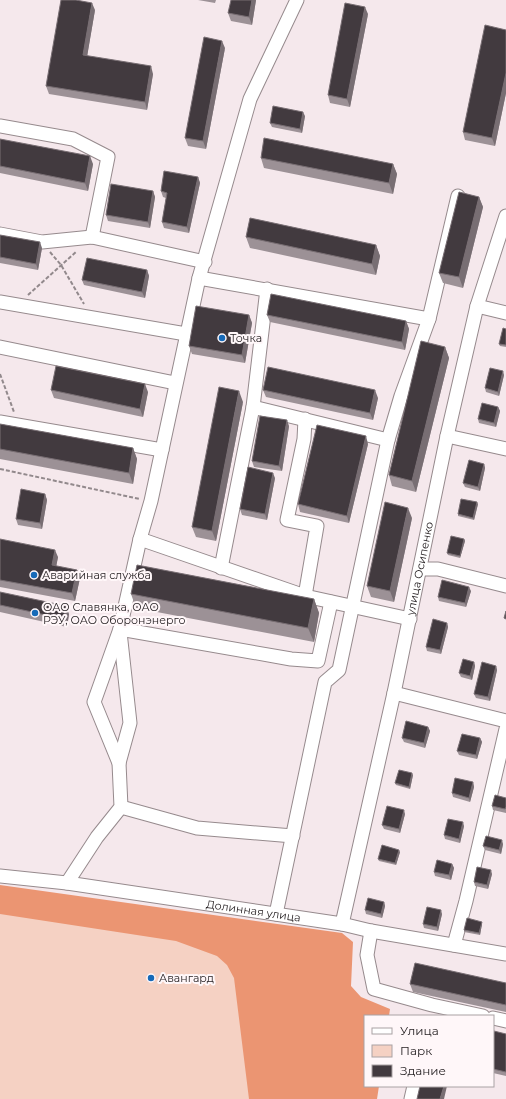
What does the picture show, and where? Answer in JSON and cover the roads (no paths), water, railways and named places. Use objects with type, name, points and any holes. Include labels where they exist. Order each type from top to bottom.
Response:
[{"type":"street","points":[[119,763],[94,702],[120,629],[140,539],[151,501],[175,382],[199,278],[205,262],[250,99],[297,0]]},
{"type":"street","points":[[0,126],[73,139],[108,157],[92,237]]},
{"type":"street","points":[[276,914],[325,682],[339,670],[388,440],[401,396],[429,319],[458,196]]},
{"type":"street","name":"улица Осипенко","points":[[342,924],[410,619],[447,436],[477,306],[506,216]]},
{"type":"street","points":[[0,234],[42,242],[92,237],[205,262]]},
{"type":"street","points":[[199,278],[429,319]]},
{"type":"street","points":[[221,568],[253,407],[267,289]]},
{"type":"street","points":[[0,302],[186,334]]},
{"type":"street","points":[[477,306],[506,313]]},
{"type":"street","points":[[0,347],[175,382]]},
{"type":"street","points":[[253,407],[388,440]]},
{"type":"street","points":[[305,419],[304,439],[287,520],[317,526],[305,596]]},
{"type":"street","points":[[0,422],[162,450]]},
{"type":"street","points":[[447,436],[506,449]]},
{"type":"street","points":[[140,539],[305,596],[352,608],[410,619]]},
{"type":"street","points":[[420,569],[438,570],[506,586]]},
{"type":"street","points":[[120,629],[291,659],[318,661],[331,602]]},
{"type":"street","points":[[67,883],[97,837],[121,807],[119,763],[130,723],[120,629]]},
{"type":"street","points":[[394,693],[506,721]]},
{"type":"street","points":[[454,945],[466,901],[506,729]]},
{"type":"street","points":[[121,807],[197,828],[293,836]]},
{"type":"street","name":"Долинная улица","points":[[0,876],[67,883],[342,924],[371,931],[506,954]]},
{"type":"street","points":[[371,931],[367,955],[374,989],[431,1011],[473,1015]]},
{"type":"street","points":[[494,1018],[506,1021]]},
{"type":"street","points":[[411,1099],[414,1087]]},
{"type":"place","name":"Точка","points":[[222,338]]},
{"type":"place","name":"Аварийная служба","points":[[34,575]]},
{"type":"place","name":"ОАО Славянка, ОАО РЭУ, ОАО Оборонэнерго","points":[[35,613]]},
{"type":"place","name":"Авангард","points":[[151,978]]}]
